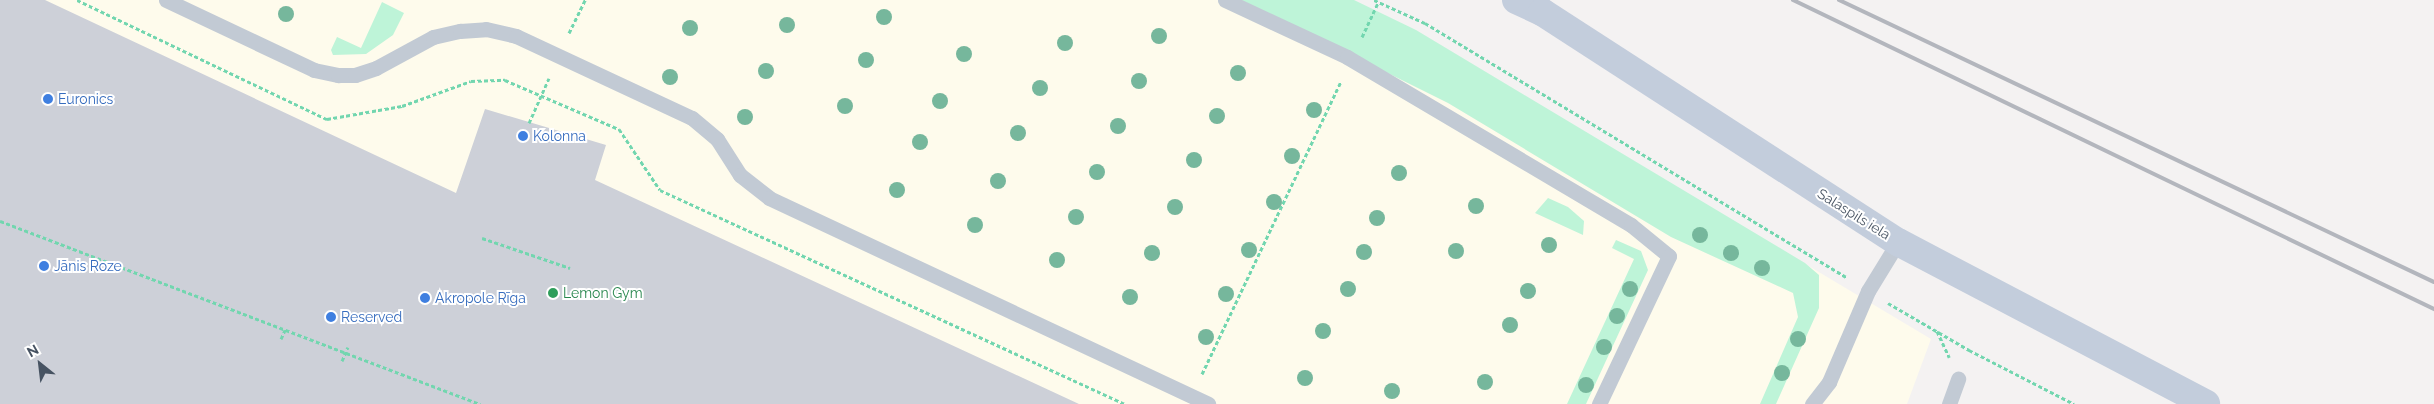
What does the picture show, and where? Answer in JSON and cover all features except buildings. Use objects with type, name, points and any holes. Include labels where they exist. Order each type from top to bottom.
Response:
[{"type":"street","name":"Salaspils iela","points":[[1516,0],[1542,12],[1898,242],[2206,404]]},
{"type":"lane","points":[[166,0],[305,66],[338,75],[355,75],[376,68],[433,37],[486,29],[516,36],[692,118],[717,139],[740,174],[768,198],[1208,404]]},
{"type":"lane","points":[[1225,0],[1351,59],[1631,225],[1669,256],[1599,404]]},
{"type":"lane","points":[[1825,404],[1829,382],[1868,291],[1898,242]]},
{"type":"lane","points":[[1949,404],[1958,378]]},
{"type":"lane","points":[[1812,404],[1829,382]]},
{"type":"path","points":[[77,0],[327,119],[402,106],[471,81],[505,80],[619,129],[660,190],[1125,404]]},
{"type":"path","points":[[1374,0],[1425,23],[1969,350],[2074,404]]},
{"type":"path","points":[[1192,396],[1378,2]]},
{"type":"path","points":[[0,221],[480,404]]},
{"type":"path","points":[[482,238],[570,268]]},
{"type":"path","points":[[281,340],[285,330]]},
{"type":"path","points":[[342,361],[348,346]]},
{"type":"shaded area","points":[[0,0],[1351,0],[1405,25],[1931,339],[1907,404],[0,404]]},
{"type":"green space","points":[[1241,0],[1354,0],[1416,30],[1805,263],[1819,275],[1819,308],[1776,404],[1760,404],[1798,317],[1793,293],[1671,237],[1448,103]]},
{"type":"green space","points":[[382,2],[404,13],[393,35],[366,54],[333,55],[331,50],[337,37],[361,48]]},
{"type":"green space","points":[[1548,198],[1568,207],[1584,221],[1583,235],[1535,213]]},
{"type":"green space","points":[[1616,240],[1641,251],[1648,270],[1586,404],[1567,404],[1634,259],[1612,248]]},
{"type":"railway","points":[[1793,0],[2434,309]]},
{"type":"railway","points":[[1839,0],[2434,282]]},
{"type":"place","name":"Euronics","points":[[48,99]]},
{"type":"place","name":"Kolonna","points":[[523,136]]},
{"type":"place","name":"Jānis Roze","points":[[44,266]]},
{"type":"place","name":"Lemon Gym","points":[[553,293]]},
{"type":"place","name":"Akropole Rīga","points":[[425,298]]},
{"type":"place","name":"Reserved","points":[[331,317]]}]
